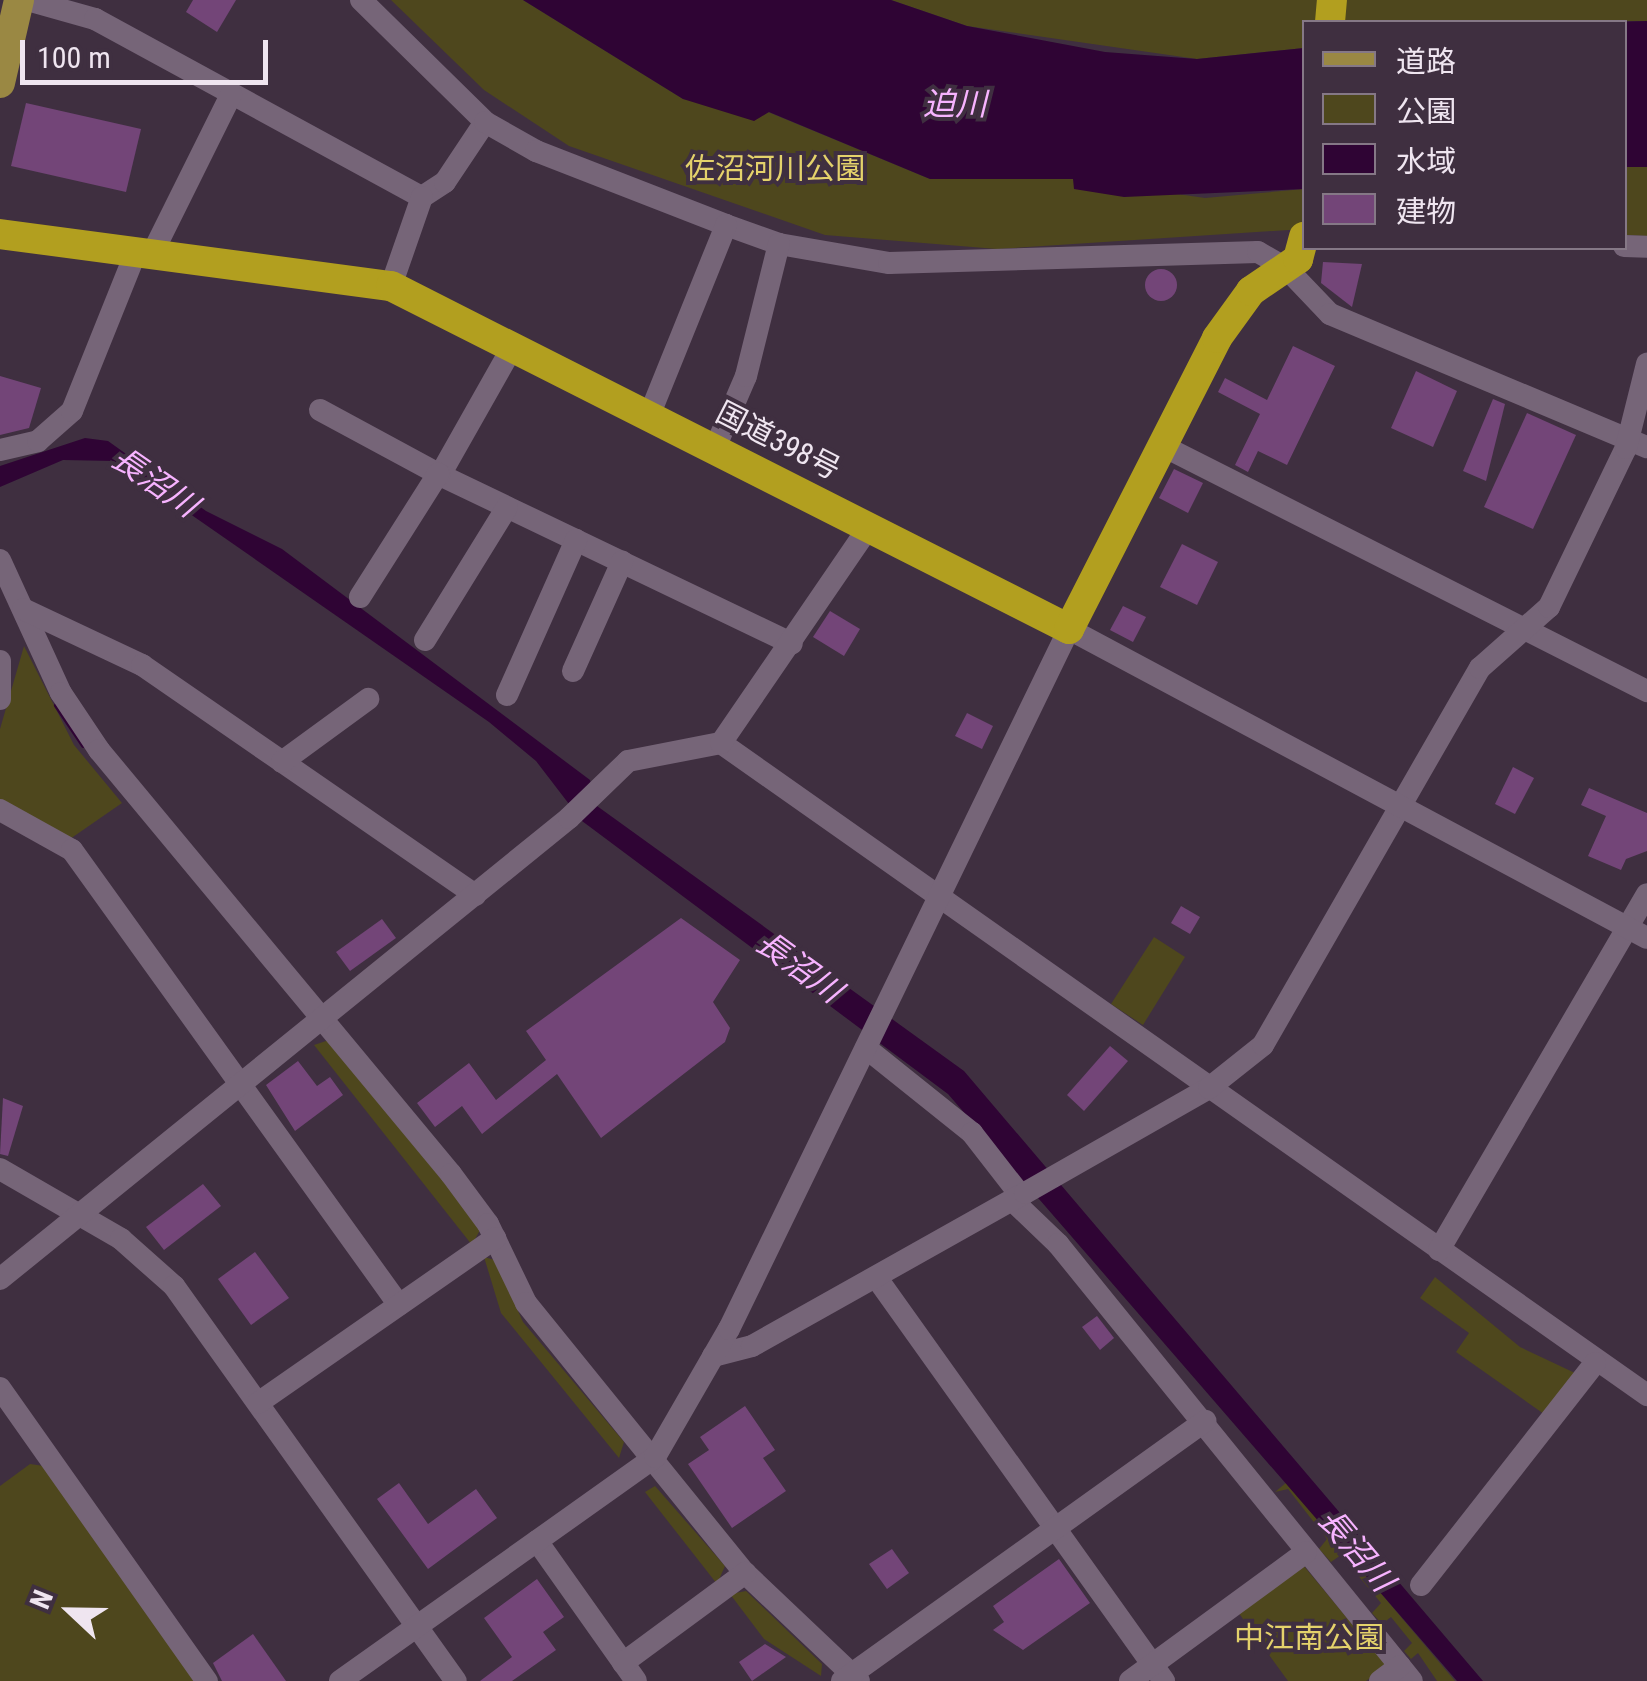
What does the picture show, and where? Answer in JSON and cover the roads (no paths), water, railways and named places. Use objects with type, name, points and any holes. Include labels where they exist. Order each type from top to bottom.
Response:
[{"type":"highway","name":"国道398号","points":[[0,234],[391,286],[1069,629]]},
{"type":"highway","points":[[1069,629],[1161,446],[1235,312],[1302,238]]},
{"type":"main road","points":[[0,83],[20,0]]},
{"type":"street","points":[[27,0],[90,8],[231,95],[422,198]]},
{"type":"street","points":[[361,0],[485,122],[536,151],[780,244],[889,263],[1230,252],[1280,264],[1330,314],[1637,443]]},
{"type":"street","points":[[0,450],[38,441],[72,411],[144,253],[231,95]]},
{"type":"street","points":[[391,286],[422,198],[446,182],[485,122]]},
{"type":"street","points":[[650,416],[726,225]]},
{"type":"street","points":[[715,448],[746,376],[780,244]]},
{"type":"street","points":[[360,596],[439,475],[513,346]]},
{"type":"street","points":[[713,1356],[752,1346],[1209,1088],[1277,1029],[1480,668],[1521,627],[1549,607],[1637,443],[1647,364]]},
{"type":"street","points":[[320,410],[439,475],[792,644]]},
{"type":"street","points":[[1161,446],[1647,691]]},
{"type":"street","points":[[425,640],[507,507]]},
{"type":"street","points":[[721,743],[868,527]]},
{"type":"street","points":[[508,695],[576,540]]},
{"type":"street","points":[[0,560],[98,750],[322,1020],[495,1238],[526,1303],[655,1457],[744,1573],[851,1678],[1205,1421]]},
{"type":"street","points":[[572,672],[622,562]]},
{"type":"street","points":[[23,609],[142,665],[475,895]]},
{"type":"street","points":[[340,1681],[655,1457],[713,1356],[944,897],[1069,629],[1637,933]]},
{"type":"street","points":[[0,661],[0,699]]},
{"type":"street","points":[[282,762],[368,699]]},
{"type":"street","points":[[0,1278],[242,1086],[569,818],[636,757],[721,743],[944,897],[1595,1363],[1647,1395]]},
{"type":"street","points":[[0,810],[72,850],[399,1305]]},
{"type":"street","points":[[1439,1250],[1637,933],[1647,894]]},
{"type":"street","points":[[868,1045],[964,1125],[1406,1674],[1380,1681]]},
{"type":"street","points":[[0,1169],[81,1213],[174,1286],[456,1681]]},
{"type":"street","points":[[258,1403],[495,1238]]},
{"type":"street","points":[[876,1277],[1158,1673]]},
{"type":"street","points":[[1421,1585],[1595,1363]]},
{"type":"street","points":[[0,1388],[207,1681]]},
{"type":"street","points":[[538,1541],[629,1672],[744,1573]]},
{"type":"street","points":[[1130,1681],[1158,1673],[1306,1552]]},
{"type":"water","name":"迫川","points":[[523,0],[891,0],[967,26],[1105,52],[1197,59],[1302,48],[1302,189],[1124,197],[1074,189],[1073,179],[930,179],[769,112],[754,121],[683,99]]},
{"type":"water","points":[[1647,21],[1647,167],[1627,167],[1627,22]]},
{"type":"water","name":"長沼川","points":[[85,438],[108,441],[206,511],[282,549],[590,780],[597,806],[964,1071],[1483,1681],[1457,1681],[948,1094],[582,821],[536,761],[489,722],[114,461],[63,460],[0,487],[0,466]]},
{"type":"waterway","points":[[56,705],[83,745]]},
{"type":"park label","name":"佐沼河川公園","points":[[775,169]]},
{"type":"park label","name":"中江南公園","points":[[1309,1638]]}]
